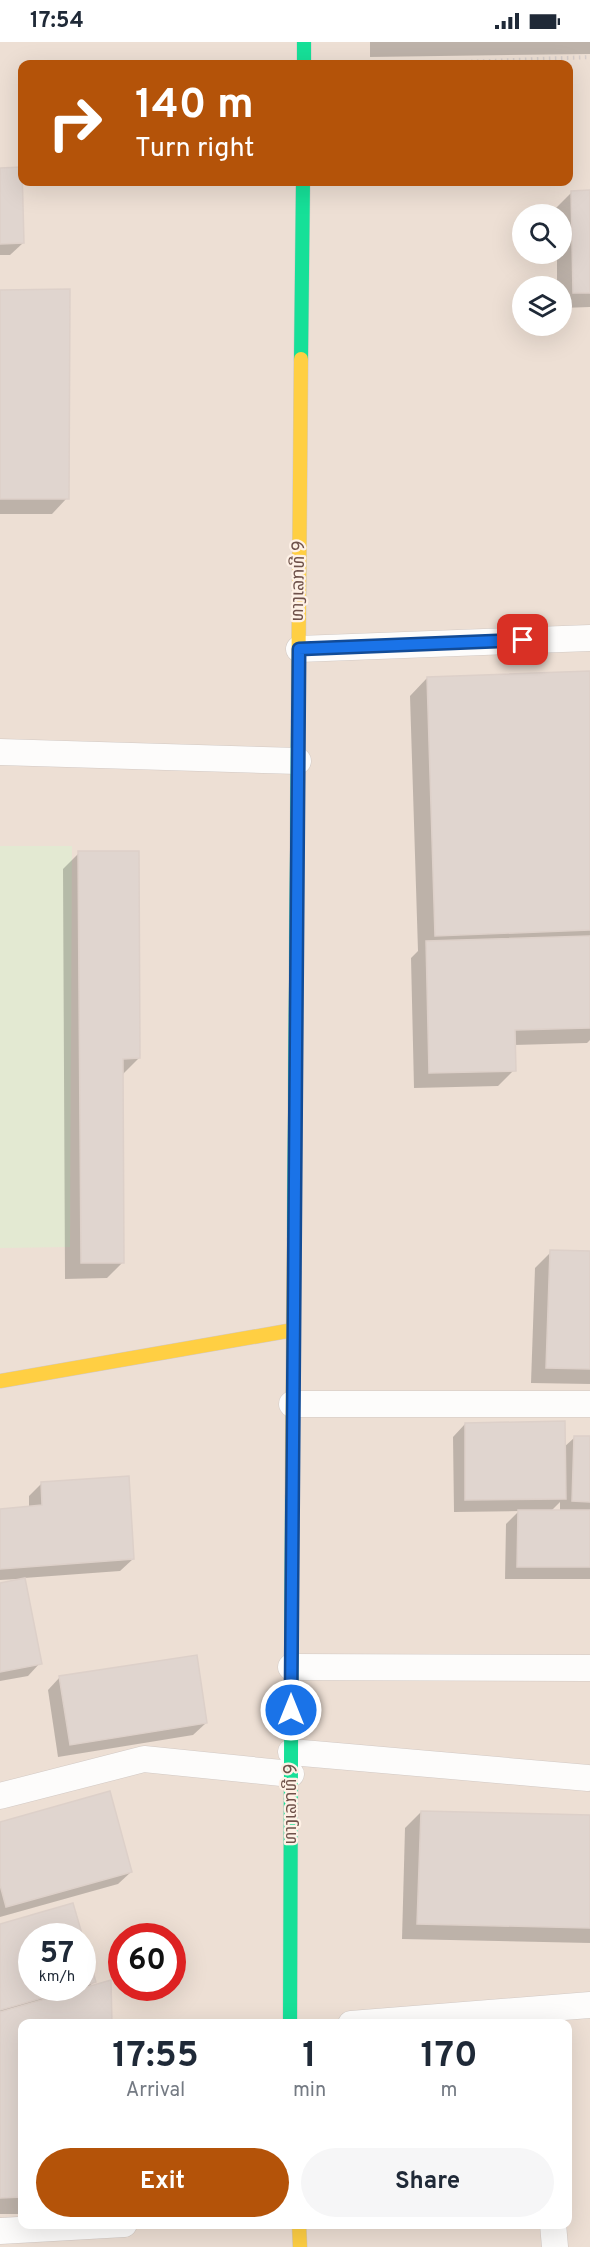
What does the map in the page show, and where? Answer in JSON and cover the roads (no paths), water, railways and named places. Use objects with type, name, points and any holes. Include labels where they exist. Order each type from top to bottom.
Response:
[{"type":"main road","points":[[304,42],[304,60]]},
{"type":"main road","name":"ທາງເລກທີ 9","points":[[290,2019],[292,1330],[303,186]]},
{"type":"main road","points":[[0,1381],[292,1330]]},
{"type":"main road","points":[[299,2229],[300,2247]]},
{"type":"lane","points":[[299,649],[590,638]]},
{"type":"lane","points":[[0,752],[297,761]]},
{"type":"lane","points":[[292,1404],[590,1404]]},
{"type":"lane","points":[[291,1667],[590,1668]]},
{"type":"lane","points":[[0,1796],[144,1759],[291,1763],[588,1778]]},
{"type":"lane","points":[[480,2019],[531,2017],[590,2005]]},
{"type":"lane","points":[[0,2231],[35,2229]]},
{"type":"lane","points":[[553,2229],[555,2247]]}]
